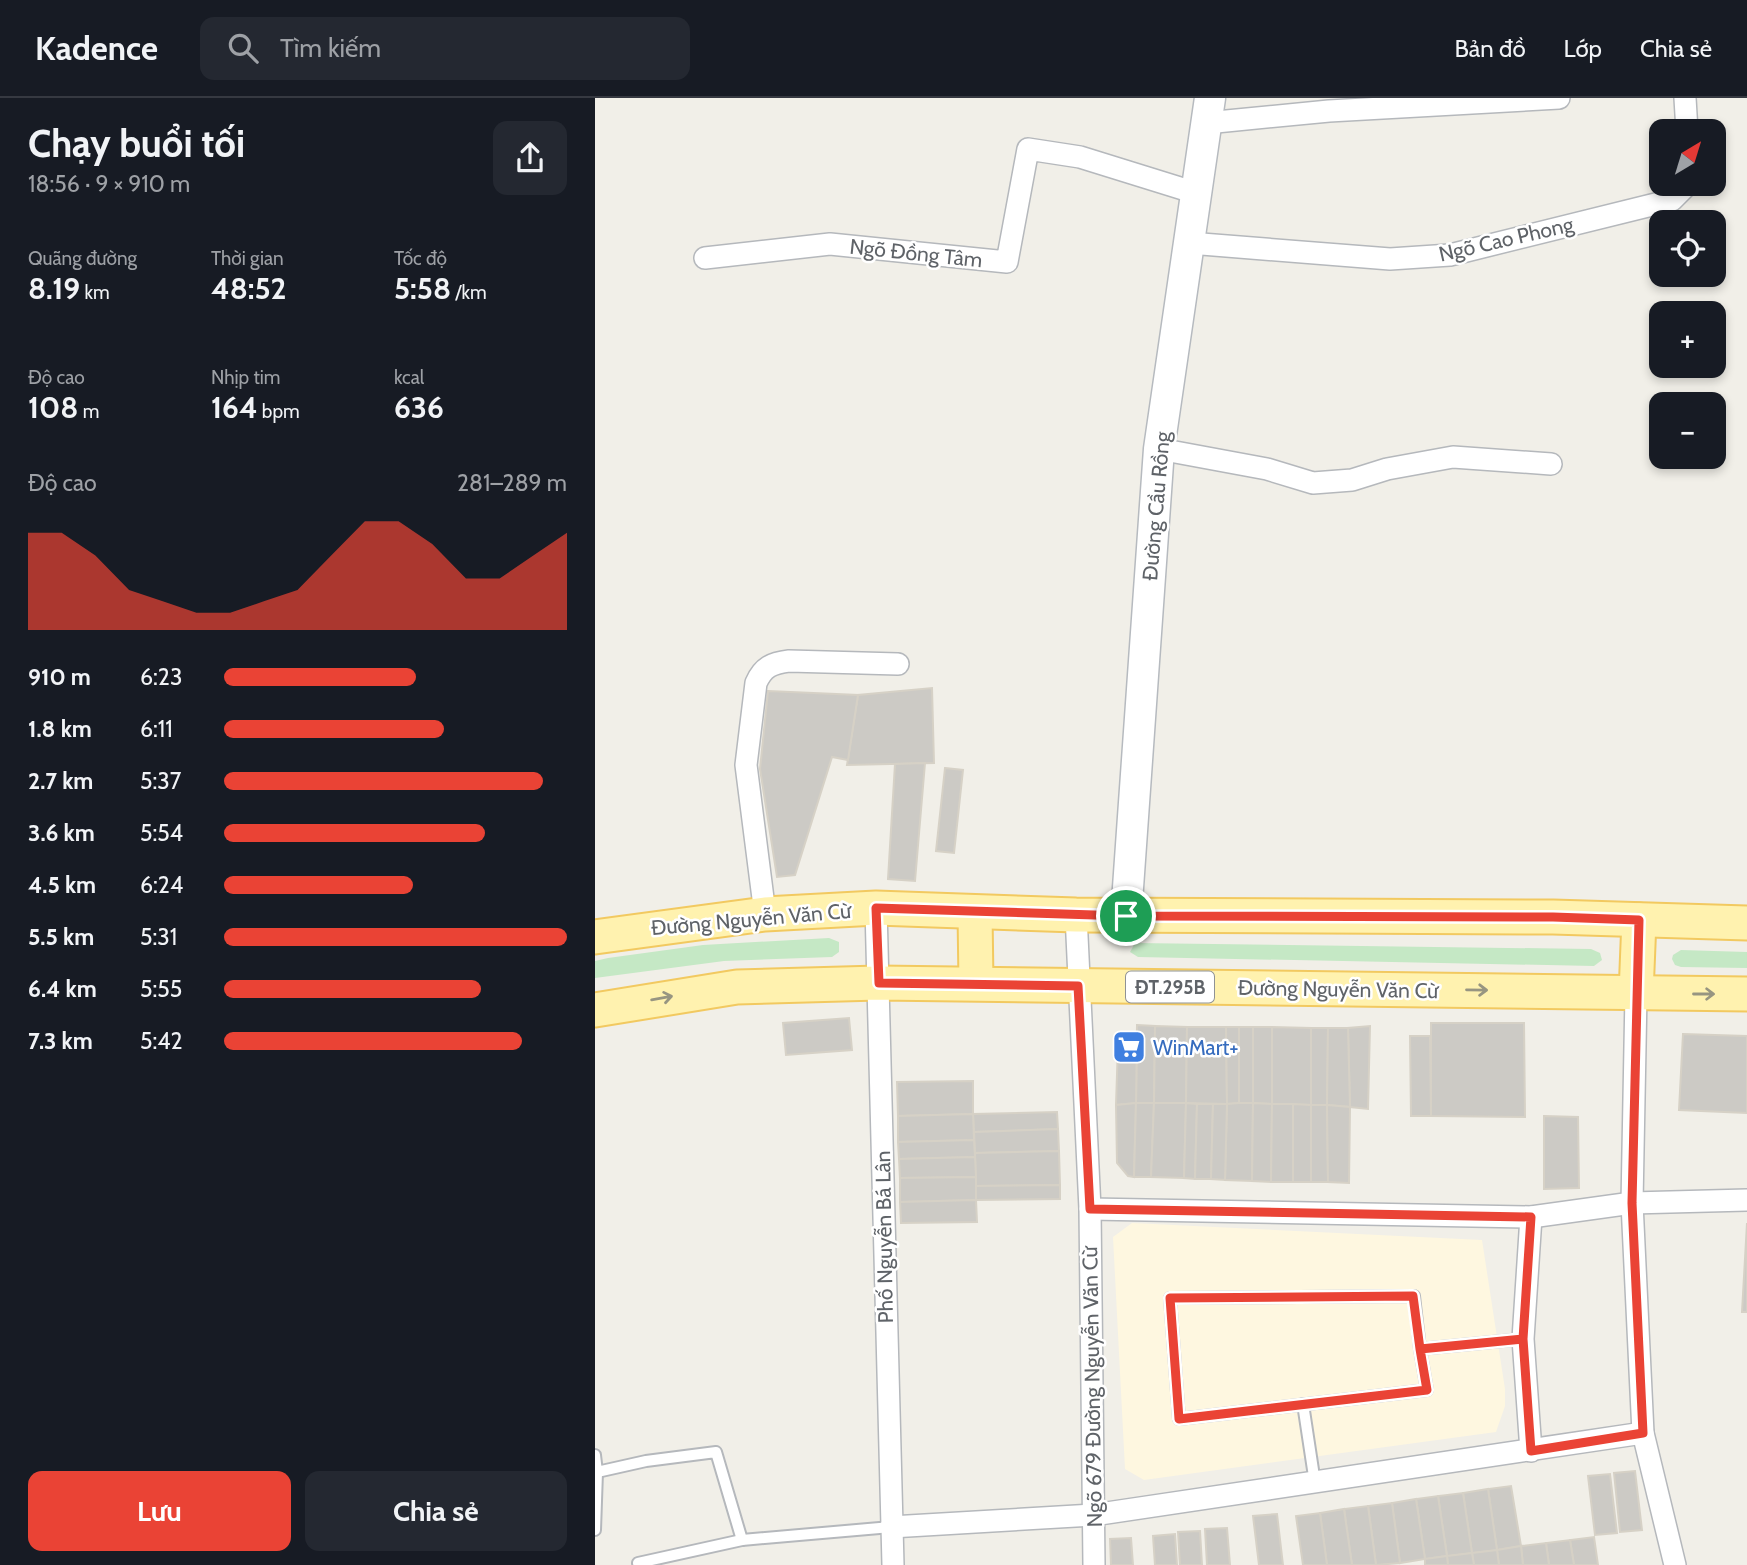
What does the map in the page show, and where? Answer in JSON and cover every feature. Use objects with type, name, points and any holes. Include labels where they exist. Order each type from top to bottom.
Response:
[{"type":"main road","name":"Đường Nguyễn Văn Cừ","points":[[595,936],[765,914],[876,908],[1126,916],[1539,917],[1747,923]]},
{"type":"main road","points":[[975,913],[976,983]]},
{"type":"main road","points":[[1636,994],[1639,920]]},
{"type":"main road","name":"Đường Nguyễn Văn Cừ","points":[[595,1010],[701,990],[879,983],[1747,994]]},
{"type":"street","points":[[1208,110],[1329,111],[1559,98]]},
{"type":"street","points":[[1685,98],[1686,119]]},
{"type":"street","name":"Đường Cầu Rồng","points":[[1126,916],[1159,449],[1208,110]]},
{"type":"street","name":"Ngõ Đồng Tâm","points":[[705,258],[830,244],[1007,262],[1028,149],[1080,157],[1196,193]]},
{"type":"street","name":"Ngõ Cao Phong","points":[[1189,243],[1390,259],[1450,255],[1672,200],[1676,196]]},
{"type":"street","points":[[1159,449],[1267,469],[1313,483],[1352,480],[1387,469],[1453,457],[1551,464]]},
{"type":"street","points":[[765,914],[746,765],[756,683],[762,671],[774,663],[789,661],[898,664]]},
{"type":"street","name":"Phố Nguyễn Bá Lân","points":[[876,908],[893,1565]]},
{"type":"street","name":"Ngõ 679 Đường Nguyễn Văn Cừ","points":[[1076,915],[1090,1209],[1094,1565]]},
{"type":"street","points":[[1636,994],[1632,1203],[1643,1433],[1675,1565]]},
{"type":"street","points":[[1090,1209],[1531,1217],[1632,1203],[1747,1200]]},
{"type":"street","points":[[1531,1217],[1523,1339],[1531,1451]]},
{"type":"street","points":[[891,1527],[1093,1515],[1643,1433]]},
{"type":"lane","points":[[1413,1296],[1420,1349],[1427,1390],[1179,1419],[1170,1298],[1413,1296]]},
{"type":"lane","points":[[1420,1349],[1523,1339]]},
{"type":"lane","points":[[1303,1404],[1315,1483]]},
{"type":"lane","points":[[597,1472],[646,1461],[716,1452],[742,1541]]},
{"type":"lane","points":[[595,1455],[595,1530]]},
{"type":"lane","points":[[638,1563],[742,1541],[891,1527]]},
{"type":"shaded area","points":[[1132,1223],[1482,1240],[1505,1389],[1505,1406],[1496,1432],[1144,1480],[1125,1469],[1113,1237]]},
{"type":"green space","points":[[829,938],[839,942],[839,952],[832,957],[724,961],[595,978],[595,961],[608,958],[703,945]]},
{"type":"green space","points":[[1135,943],[1591,949],[1600,953],[1602,960],[1594,966],[1138,957],[1130,952]]},
{"type":"green space","points":[[1681,950],[1747,952],[1747,968],[1681,967],[1675,965],[1672,959],[1673,955]]},
{"type":"building","points":[[932,688],[934,763],[847,765],[858,695]]},
{"type":"building","points":[[768,691],[858,695],[848,760],[832,757],[795,875],[777,877],[760,769]]},
{"type":"building","points":[[925,763],[915,881],[888,879],[895,764]]},
{"type":"building","points":[[945,768],[963,770],[954,853],[936,851]]},
{"type":"building","points":[[849,1018],[852,1050],[786,1055],[783,1023]]},
{"type":"building","points":[[1431,1023],[1524,1023],[1525,1117],[1431,1116]]},
{"type":"building","points":[[1137,1025],[1155,1026],[1154,1103],[1136,1103]]},
{"type":"building","points":[[1155,1026],[1187,1027],[1186,1103],[1154,1103]]},
{"type":"building","points":[[1370,1026],[1368,1109],[1350,1107],[1348,1028]]},
{"type":"building","points":[[1187,1027],[1226,1027],[1227,1104],[1186,1103]]},
{"type":"building","points":[[1226,1027],[1239,1027],[1239,1103],[1227,1104]]},
{"type":"building","points":[[1239,1027],[1253,1027],[1253,1103],[1239,1103]]},
{"type":"building","points":[[1253,1027],[1272,1027],[1272,1104],[1253,1103]]},
{"type":"building","points":[[1272,1027],[1311,1028],[1311,1105],[1272,1104]]},
{"type":"building","points":[[1311,1028],[1328,1028],[1327,1105],[1311,1105]]},
{"type":"building","points":[[1328,1028],[1348,1028],[1350,1107],[1327,1105]]},
{"type":"building","points":[[1125,1034],[1137,1034],[1136,1103],[1116,1105],[1118,1044]]},
{"type":"building","points":[[1683,1034],[1747,1036],[1747,1113],[1679,1110]]},
{"type":"building","points":[[1410,1036],[1430,1036],[1431,1116],[1411,1116]]},
{"type":"building","points":[[973,1081],[973,1114],[898,1116],[897,1082]]},
{"type":"building","points":[[1136,1103],[1134,1177],[1128,1176],[1117,1163],[1116,1105]]},
{"type":"building","points":[[1136,1103],[1154,1103],[1151,1177],[1134,1177]]},
{"type":"building","points":[[1154,1103],[1186,1103],[1184,1178],[1151,1177]]},
{"type":"building","points":[[1186,1103],[1197,1104],[1195,1179],[1184,1178]]},
{"type":"building","points":[[1253,1103],[1252,1181],[1225,1180],[1227,1104]]},
{"type":"building","points":[[1253,1103],[1272,1104],[1271,1182],[1252,1181]]},
{"type":"building","points":[[1197,1104],[1213,1104],[1211,1179],[1195,1179]]},
{"type":"building","points":[[1213,1104],[1227,1104],[1225,1180],[1211,1179]]},
{"type":"building","points":[[1272,1104],[1293,1104],[1293,1182],[1271,1182]]},
{"type":"building","points":[[1293,1104],[1311,1105],[1311,1182],[1293,1182]]},
{"type":"building","points":[[1311,1105],[1327,1105],[1328,1182],[1311,1182]]},
{"type":"building","points":[[1327,1105],[1350,1107],[1349,1183],[1328,1182]]},
{"type":"building","points":[[1057,1112],[1058,1129],[974,1132],[973,1114]]},
{"type":"building","points":[[973,1114],[974,1140],[898,1142],[898,1116]]},
{"type":"building","points":[[1544,1116],[1578,1117],[1579,1188],[1544,1189]]},
{"type":"building","points":[[1058,1129],[1059,1151],[975,1153],[974,1132]]},
{"type":"building","points":[[974,1140],[975,1157],[899,1159],[898,1142]]},
{"type":"building","points":[[1059,1151],[1060,1185],[976,1186],[975,1153]]},
{"type":"building","points":[[975,1157],[976,1177],[900,1178],[899,1159]]},
{"type":"building","points":[[976,1177],[976,1200],[900,1202],[900,1178]]},
{"type":"building","points":[[1060,1185],[1060,1199],[976,1200],[976,1186]]},
{"type":"building","points":[[976,1200],[977,1222],[901,1223],[900,1202]]},
{"type":"building","points":[[1747,1223],[1747,1312],[1742,1312]]},
{"type":"building","points":[[1635,1471],[1642,1530],[1620,1532],[1614,1473]]},
{"type":"building","points":[[1610,1474],[1617,1533],[1595,1535],[1588,1476]]},
{"type":"building","points":[[1511,1486],[1521,1546],[1497,1550],[1488,1489]]},
{"type":"building","points":[[1488,1489],[1497,1550],[1472,1553],[1463,1493]]},
{"type":"building","points":[[1463,1493],[1472,1553],[1447,1556],[1438,1496]]},
{"type":"building","points":[[1438,1496],[1447,1556],[1425,1559],[1416,1499]]},
{"type":"building","points":[[1416,1499],[1425,1559],[1400,1563],[1392,1503]]},
{"type":"building","points":[[1392,1503],[1400,1563],[1376,1565],[1368,1506]]},
{"type":"building","points":[[1368,1506],[1376,1565],[1352,1565],[1344,1509]]},
{"type":"building","points":[[1344,1509],[1352,1565],[1327,1565],[1320,1513]]},
{"type":"building","points":[[1320,1513],[1327,1565],[1303,1565],[1296,1516]]},
{"type":"building","points":[[1277,1514],[1283,1565],[1259,1565],[1253,1516]]},
{"type":"building","points":[[1227,1528],[1230,1565],[1207,1565],[1205,1529]]},
{"type":"building","points":[[1200,1531],[1202,1565],[1180,1565],[1178,1532]]},
{"type":"building","points":[[1175,1534],[1177,1565],[1155,1565],[1153,1536]]},
{"type":"building","points":[[1594,1537],[1598,1565],[1574,1565],[1570,1540]]},
{"type":"building","points":[[1131,1538],[1133,1565],[1111,1565],[1110,1539]]},
{"type":"building","points":[[1570,1540],[1574,1565],[1549,1565],[1546,1543]]},
{"type":"building","points":[[1546,1543],[1549,1565],[1523,1565],[1521,1546]]},
{"type":"building","points":[[1521,1546],[1523,1565],[1499,1565],[1497,1550]]},
{"type":"building","points":[[1497,1550],[1499,1565],[1474,1565],[1472,1553]]},
{"type":"building","points":[[1472,1553],[1474,1565],[1448,1565],[1447,1556]]},
{"type":"building","points":[[1447,1556],[1448,1565],[1425,1565],[1425,1559]]},
{"type":"place","name":"WinMart+","points":[[1129,1047]]},
{"type":"route","points":[[1126,916],[876,908],[879,983],[1078,986],[1090,1209],[1531,1217],[1523,1339],[1420,1349],[1427,1390],[1179,1419],[1170,1298],[1413,1296],[1420,1349],[1523,1339],[1531,1451],[1643,1433],[1632,1203],[1639,920],[1553,917],[1126,916]]}]
